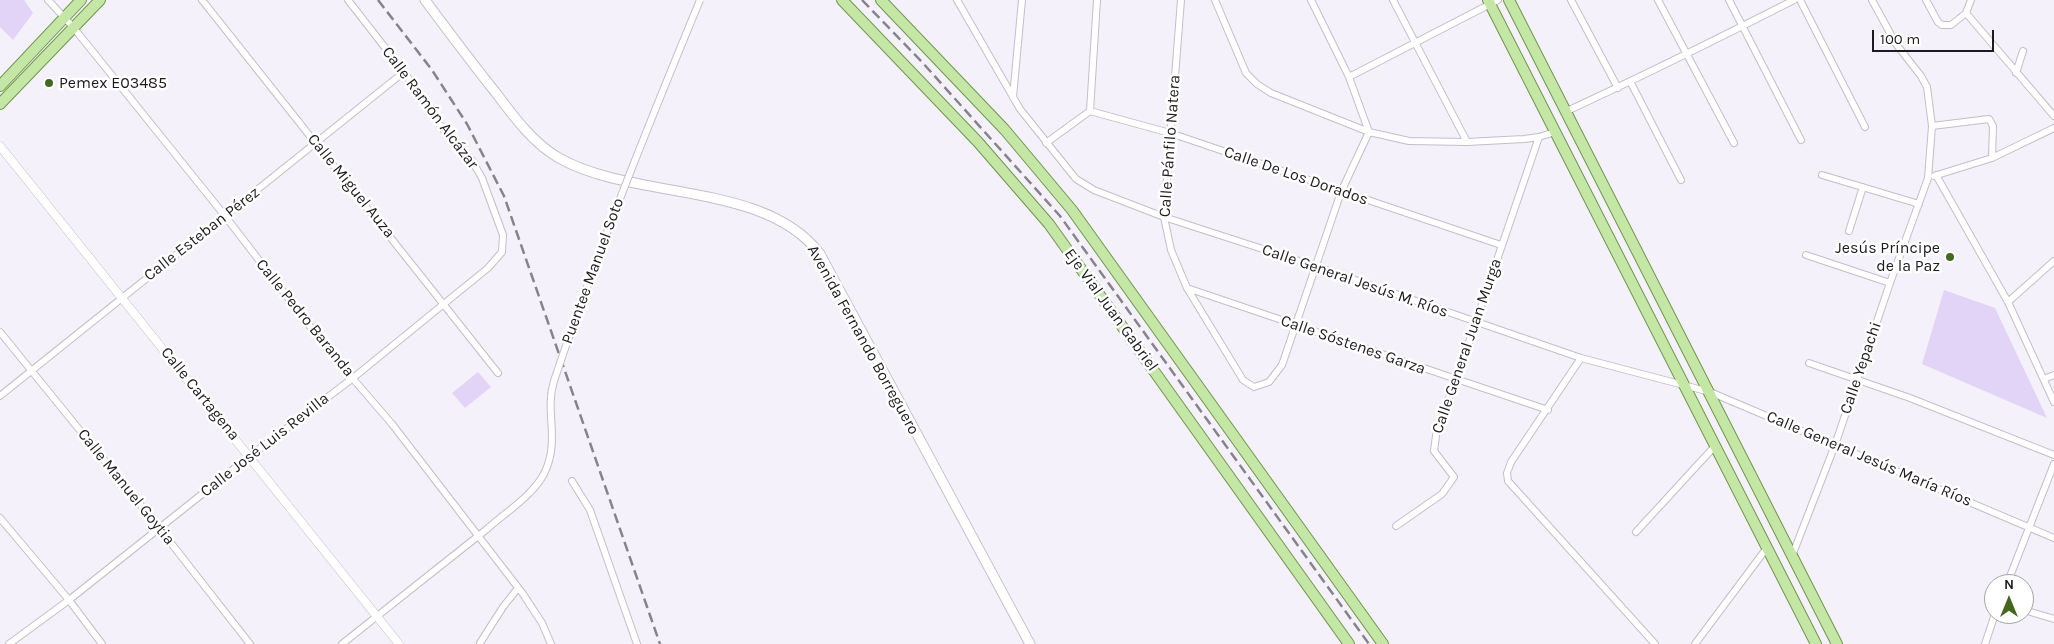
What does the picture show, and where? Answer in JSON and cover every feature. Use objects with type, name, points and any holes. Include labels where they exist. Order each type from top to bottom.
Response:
[{"type":"main road","points":[[0,86],[80,0]]},
{"type":"main road","points":[[0,104],[100,0]]},
{"type":"main road","name":"Avenida Fernando Borreguero","points":[[425,0],[515,117],[547,150],[558,157],[599,174],[745,206],[792,226],[809,240],[820,254],[1030,644]]},
{"type":"main road","name":"Eje Vial Juan Gabriel","points":[[842,0],[978,142],[1049,224],[1349,644]]},
{"type":"main road","name":"Eje Vial Juan Gabriel","points":[[881,0],[1005,130],[1072,210],[1383,644]]},
{"type":"main road","points":[[1509,0],[1837,644]]},
{"type":"main road","points":[[1492,1],[1555,132],[1816,644]]},
{"type":"street","name":"Calle Pedro Baranda","points":[[48,0],[73,27],[225,216],[297,310],[392,424],[518,588],[542,623],[551,644]]},
{"type":"street","name":"Calle Miguel Auza","points":[[202,0],[445,303],[498,373]]},
{"type":"street","name":"Calle Ramón Alcázar","points":[[348,0],[404,72],[445,132],[471,159],[480,173],[503,235],[502,252]]},
{"type":"street","name":"Puentee Manuel Soto","points":[[342,644],[478,537],[535,487],[544,472],[553,446],[553,385],[626,181],[700,0]]},
{"type":"street","name":"Calle General Jesús M. Ríos","points":[[957,0],[1013,97],[1063,165],[1084,184],[1164,217],[1315,266],[1581,358],[1683,383]]},
{"type":"street","points":[[1013,97],[1022,0]]},
{"type":"street","points":[[1046,143],[1090,110],[1097,0]]},
{"type":"street","name":"Calle Pánfilo Natera","points":[[1181,0],[1164,217],[1171,250],[1187,288],[1243,380],[1254,387],[1262,386],[1276,375],[1296,325]]},
{"type":"street","points":[[1215,0],[1246,73],[1257,84],[1270,93],[1369,132],[1409,141],[1467,142],[1539,138],[1555,132]]},
{"type":"street","points":[[1296,325],[1341,192],[1369,132],[1349,77],[1310,0]]},
{"type":"street","points":[[1393,0],[1467,142]]},
{"type":"street","points":[[1572,0],[1618,88]]},
{"type":"street","points":[[1658,0],[1734,143]]},
{"type":"street","points":[[1729,0],[1801,140]]},
{"type":"street","points":[[1567,112],[1631,83],[1687,52],[1794,0]]},
{"type":"street","points":[[1800,0],[1865,127]]},
{"type":"street","name":"Calle Yepachi","points":[[1792,556],[1835,445],[1928,178],[1932,126],[1927,87],[1921,76],[1896,44],[1872,0]]},
{"type":"street","points":[[1926,0],[1938,22],[1942,25],[1951,25],[1966,14],[1971,0]]},
{"type":"street","points":[[1349,77],[1415,44],[1492,1]]},
{"type":"street","points":[[1966,14],[2054,116]]},
{"type":"street","points":[[2016,73],[2023,51]]},
{"type":"street","name":"Calle Esteban Pérez","points":[[0,396],[404,72]]},
{"type":"street","points":[[1631,83],[1681,180]]},
{"type":"street","name":"Calle De Los Dorados","points":[[1090,110],[1170,133],[1501,245]]},
{"type":"street","points":[[1932,126],[1988,119],[1994,126],[1992,158]]},
{"type":"street","points":[[1928,178],[1992,158],[2054,128]]},
{"type":"street","name":"Calle General Juan Murga","points":[[1396,526],[1442,494],[1454,477],[1434,451],[1437,428],[1456,380],[1539,138]]},
{"type":"street","name":"Calle Cartagena","points":[[0,146],[399,644]]},
{"type":"street","points":[[1822,175],[1919,204]]},
{"type":"street","points":[[1936,175],[2008,302],[2054,402]]},
{"type":"street","points":[[1849,231],[1863,187]]},
{"type":"street","name":"Calle José Luis Revilla","points":[[9,644],[69,600],[250,456],[352,378],[488,268],[502,252]]},
{"type":"street","points":[[1806,255],[1890,283]]},
{"type":"street","points":[[2008,302],[2054,261]]},
{"type":"street","name":"Calle Sóstenes Garza","points":[[1187,288],[1548,410]]},
{"type":"street","name":"Calle Manuel Goytia","points":[[0,332],[160,529],[250,644]]},
{"type":"street","points":[[1581,358],[1548,410],[1511,462],[1507,473],[1510,486],[1656,644]]},
{"type":"street","points":[[1809,363],[1857,379],[2054,455]]},
{"type":"street","points":[[2044,380],[2054,375]]},
{"type":"street","name":"Calle General Jesús María Ríos","points":[[1683,383],[1710,392],[2054,538]]},
{"type":"street","points":[[1636,532],[1715,446]]},
{"type":"street","points":[[2011,574],[2054,464]]},
{"type":"street","points":[[572,481],[590,510],[637,644]]},
{"type":"street","points":[[0,518],[69,600],[102,644]]},
{"type":"street","points":[[1695,644],[1766,549]]},
{"type":"street","points":[[480,642],[502,607],[518,588]]},
{"type":"street","points":[[2034,613],[2054,619]]},
{"type":"street","points":[[1984,644],[1992,624]]},
{"type":"shaded area","points":[[0,0],[24,0],[33,13],[13,40],[0,27]]},
{"type":"shaded area","points":[[1944,290],[1995,308],[2047,418],[1922,364]]},
{"type":"shaded area","points":[[478,372],[491,387],[465,408],[452,393]]},
{"type":"railway","points":[[378,0],[432,70],[467,124],[504,196],[660,644]]},
{"type":"railway","points":[[862,0],[922,62],[1060,216],[1369,644]]},
{"type":"place","name":"Pemex E03485","points":[[49,83]]},
{"type":"place","name":"Jesús Príncipe de la Paz","points":[[1950,257]]}]
